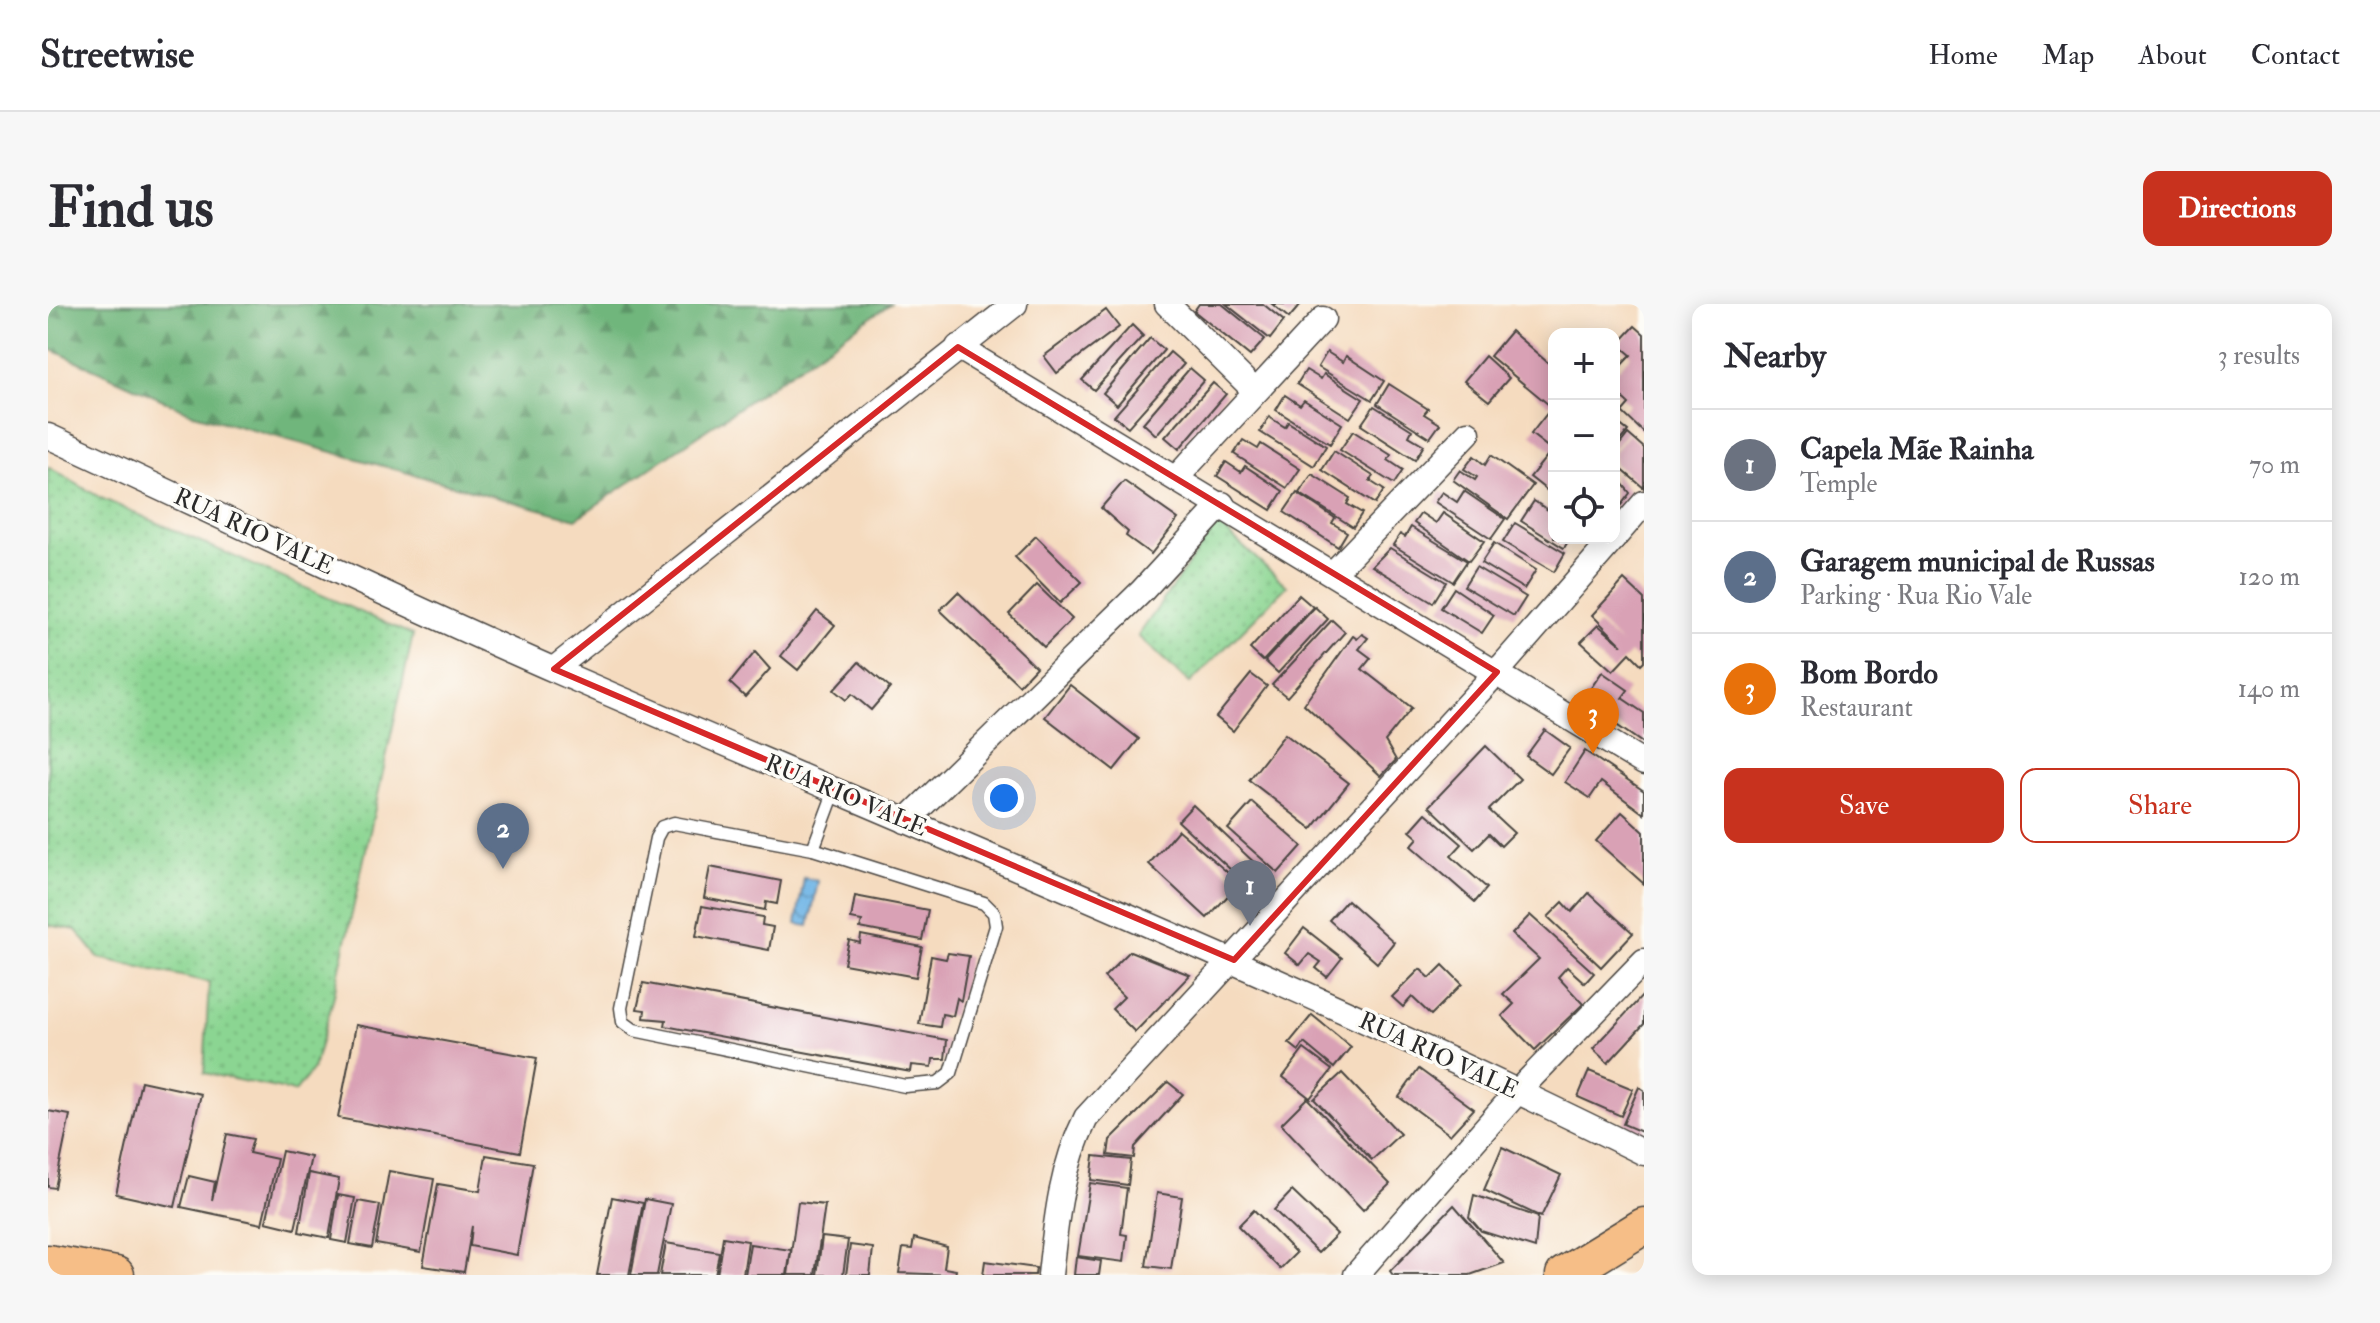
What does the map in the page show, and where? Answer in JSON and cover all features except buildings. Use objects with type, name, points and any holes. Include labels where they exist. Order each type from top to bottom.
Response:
[{"type":"main road","points":[[1564,1275],[1644,1226]]},
{"type":"main road","points":[[48,1263],[113,1275]]},
{"type":"street","points":[[554,669],[1015,304]]},
{"type":"street","points":[[1167,304],[1255,391]]},
{"type":"street","points":[[1177,477],[1323,319]]},
{"type":"street","points":[[958,347],[1222,504],[1644,763]]},
{"type":"street","points":[[1334,572],[1468,433]]},
{"type":"street","name":"RUA RIO VALE","points":[[48,436],[554,669],[1234,960],[1518,1091],[1644,1153]]},
{"type":"street","points":[[1620,531],[1644,503]]},
{"type":"street","points":[[906,821],[1142,591],[1222,504]]},
{"type":"street","points":[[1050,1275],[1059,1195],[1071,1147],[1086,1118],[1106,1092],[1234,960],[1497,672],[1609,544]]},
{"type":"street","points":[[1356,1275],[1518,1091],[1644,961]]},
{"type":"lane","points":[[813,849],[835,790]]},
{"type":"lane","points":[[674,823],[813,849],[984,903],[994,913],[996,926],[951,1073],[938,1083],[922,1087],[905,1086],[634,1030],[623,1022],[621,1008],[656,838],[662,827],[674,823]]},
{"type":"highlighted area","points":[[958,347],[1497,672],[1234,960],[554,669]]},
{"type":"green space","points":[[48,304],[890,304],[576,519],[194,414],[48,348]]},
{"type":"green space","points":[[48,467],[101,498],[413,635],[333,1000],[313,1069],[295,1092],[204,1073],[209,982],[99,958],[76,930],[48,925]]},
{"type":"green space","points":[[1217,523],[1287,586],[1190,683],[1138,636]]},
{"type":"water","points":[[804,878],[818,881],[809,926],[796,924]]},
{"type":"place","name":"Bom Bordo","points":[[1593,754]]},
{"type":"place","name":"Garagem municipal de Russas","points":[[503,869]]},
{"type":"place","name":"Capela Mãe Rainha","points":[[1250,926]]}]
